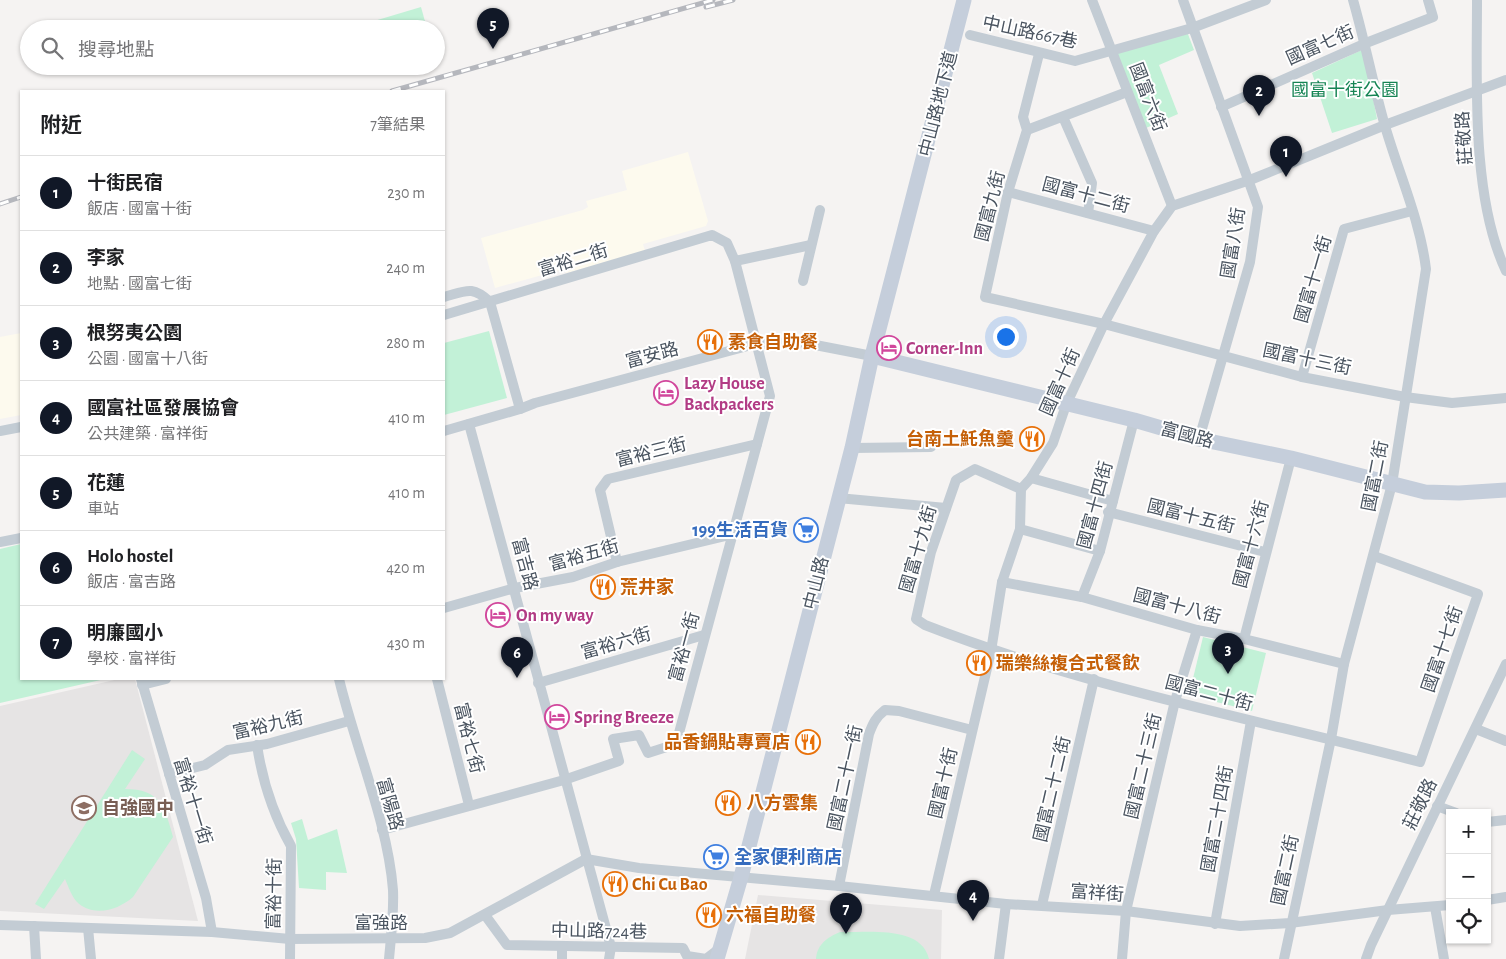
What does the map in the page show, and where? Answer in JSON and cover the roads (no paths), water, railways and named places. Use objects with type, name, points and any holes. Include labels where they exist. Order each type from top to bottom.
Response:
[{"type":"street","name":"中山路地下道","points":[[911,207],[964,0]]},
{"type":"street","name":"國富六街","points":[[1092,0],[1172,206]]},
{"type":"street","name":"國富八街","points":[[1184,0],[1192,28],[1250,180],[1258,207],[1250,262],[1199,439]]},
{"type":"street","name":"中山路667巷","points":[[970,35],[1039,54],[1075,61],[1192,28],[1266,0]]},
{"type":"street","name":"國富二街","points":[[1284,959],[1290,923],[1331,739],[1344,664],[1392,484],[1426,269],[1423,244],[1385,125],[1366,43],[1352,0]]},
{"type":"street","name":"國富七街","points":[[1221,107],[1366,43],[1433,17],[1428,0]]},
{"type":"street","name":"莊敬路","points":[[1477,0],[1477,92],[1488,218],[1506,271]]},
{"type":"street","name":"國富九街","points":[[987,290],[1008,192],[1027,130],[1023,117],[1039,54]]},
{"type":"street","points":[[1172,206],[1250,180],[1385,125],[1506,80]]},
{"type":"street","points":[[1027,130],[1128,92]]},
{"type":"street","points":[[1063,116],[1092,183],[1088,212]]},
{"type":"street","name":"國富十二街","points":[[1008,192],[1154,231]]},
{"type":"street","name":"國富十街","points":[[934,896],[991,651],[1002,582],[1020,529],[1021,489],[1032,478],[1053,443],[1066,405],[1104,324],[1154,231],[1172,206]]},
{"type":"street","name":"中山路","points":[[718,954],[741,877],[852,448],[872,356],[911,207]]},
{"type":"street","points":[[802,281],[820,210]]},
{"type":"street","name":"國富十一街","points":[[1302,377],[1344,230],[1412,211]]},
{"type":"street","name":"富裕一街","points":[[382,830],[469,804],[564,780],[619,761],[613,739],[639,735],[648,753],[676,744],[770,396],[735,261],[727,243],[712,235]]},
{"type":"street","name":"富裕二街","points":[[445,315],[712,235]]},
{"type":"street","points":[[735,261],[811,245]]},
{"type":"street","points":[[445,297],[470,290],[479,291],[490,302],[520,410]]},
{"type":"street","name":"國富十三街","points":[[987,290],[985,297],[1104,324],[1302,377],[1405,397],[1452,403],[1506,398]]},
{"type":"street","name":"富安路","points":[[445,431],[520,410],[535,403],[756,344],[798,343],[872,356]]},
{"type":"street","name":"富國路","points":[[872,356],[1066,405],[1134,420],[1199,439],[1291,458],[1425,492],[1459,493],[1506,490]]},
{"type":"street","name":"國富十四街","points":[[1082,597],[1100,552],[1108,512],[1113,501],[1134,420]]},
{"type":"street","name":"富吉路","points":[[469,424],[515,588],[564,780],[611,947]]},
{"type":"street","points":[[0,431],[20,427]]},
{"type":"street","name":"富裕三街","points":[[617,562],[600,490],[608,480],[757,444]]},
{"type":"street","points":[[852,448],[931,447]]},
{"type":"street","name":"國富十六街","points":[[1244,639],[1265,552],[1291,458]]},
{"type":"street","name":"國富十九街","points":[[991,651],[916,620],[931,552],[956,480],[975,469],[1021,489]]},
{"type":"street","points":[[1032,478],[1113,501]]},
{"type":"street","points":[[838,498],[946,508]]},
{"type":"street","name":"國富十五街","points":[[1108,512],[1265,552]]},
{"type":"street","points":[[1020,529],[1100,552]]},
{"type":"street","name":"富裕五街","points":[[445,608],[515,588],[572,577],[617,562],[734,534]]},
{"type":"street","points":[[0,542],[20,538]]},
{"type":"street","name":"國富十七街","points":[[1374,556],[1478,594],[1420,762]]},
{"type":"street","name":"國富十八街","points":[[1002,582],[1082,597],[1197,630],[1244,639],[1344,664]]},
{"type":"street","name":"國富二十三街","points":[[1122,959],[1126,911],[1175,701],[1197,630]]},
{"type":"street","name":"富裕六街","points":[[538,683],[704,635]]},
{"type":"street","name":"國富二十街","points":[[991,651],[1251,721],[1420,762]]},
{"type":"street","name":"莊敬路","points":[[1366,959],[1506,664]]},
{"type":"street","name":"國富二十二街","points":[[1042,906],[1094,679]]},
{"type":"street","points":[[141,682],[158,680]]},
{"type":"street","name":"富陽路","points":[[339,680],[349,721],[382,830],[392,890],[389,959]]},
{"type":"street","name":"富裕七街","points":[[437,680],[469,804]]},
{"type":"street","name":"富裕十一街","points":[[141,682],[206,898],[212,932]]},
{"type":"street","name":"國富二十一街","points":[[839,886],[869,734],[872,723],[878,715],[885,710],[899,711],[972,730]]},
{"type":"street","name":"富裕九街","points":[[169,774],[204,765],[228,750],[257,745],[349,721]]},
{"type":"street","name":"國富二十四街","points":[[1215,924],[1251,721]]},
{"type":"street","points":[[1476,729],[1506,742]]},
{"type":"street","name":"富裕十街","points":[[257,745],[261,773],[283,832],[291,846],[290,959]]},
{"type":"street","points":[[1437,806],[1446,809]]},
{"type":"street","points":[[1491,822],[1506,820]]},
{"type":"street","points":[[586,859],[639,868],[741,877]]},
{"type":"street","name":"富強路","points":[[0,925],[212,932],[290,939],[391,940],[439,937],[485,915],[586,859]]},
{"type":"street","name":"富祥街","points":[[741,877],[1006,904],[1126,911],[1240,926],[1290,923],[1388,910],[1446,906]]},
{"type":"street","points":[[1491,899],[1506,897]]},
{"type":"street","points":[[999,959],[1006,904]]},
{"type":"street","points":[[1435,907],[1444,959]]},
{"type":"street","name":"中山路724巷","points":[[485,915],[507,946],[683,948],[687,956],[706,959],[718,954]]},
{"type":"street","points":[[34,926],[36,959]]},
{"type":"street","points":[[88,928],[91,959]]},
{"type":"street","points":[[562,946],[562,959]]},
{"type":"street","points":[[609,959],[611,947]]},
{"type":"railway","points":[[396,90],[713,0]]},
{"type":"railway","points":[[706,7],[733,0]]},
{"type":"railway","points":[[0,204],[20,197]]},
{"type":"place","name":"花蓮","points":[[493,49]]},
{"type":"place","name":"李家","points":[[1259,116]]},
{"type":"place","name":"十街民宿","points":[[1286,177]]},
{"type":"place","name":"素食自助餐","points":[[710,342]]},
{"type":"place","name":"Corner-Inn","points":[[889,348]]},
{"type":"place","name":"Lazy House Backpackers","points":[[666,393]]},
{"type":"place","name":"台南土魠魚羹","points":[[1032,439]]},
{"type":"place","name":"199生活百貨","points":[[806,530]]},
{"type":"place","name":"荒井家","points":[[603,587]]},
{"type":"place","name":"On my way","points":[[498,615]]},
{"type":"place","name":"瑞樂絲複合式餐飲","points":[[979,663]]},
{"type":"place","name":"根努夷公園","points":[[1228,674]]},
{"type":"place","name":"Holo hostel","points":[[517,678]]},
{"type":"place","name":"Spring Breeze","points":[[557,717]]},
{"type":"place","name":"品香鍋貼專賣店","points":[[808,742]]},
{"type":"place","name":"八方雲集","points":[[728,803]]},
{"type":"place","name":"自強國中","points":[[84,808]]},
{"type":"place","name":"全家便利商店","points":[[716,857]]},
{"type":"place","name":"Chi Cu Bao","points":[[615,884]]},
{"type":"place","name":"六福自助餐","points":[[709,915]]},
{"type":"place","name":"國富社區發展協會","points":[[973,921]]},
{"type":"place","name":"明廉國小","points":[[846,934]]},
{"type":"park label","name":"國富十街公園","points":[[1345,90]]}]
